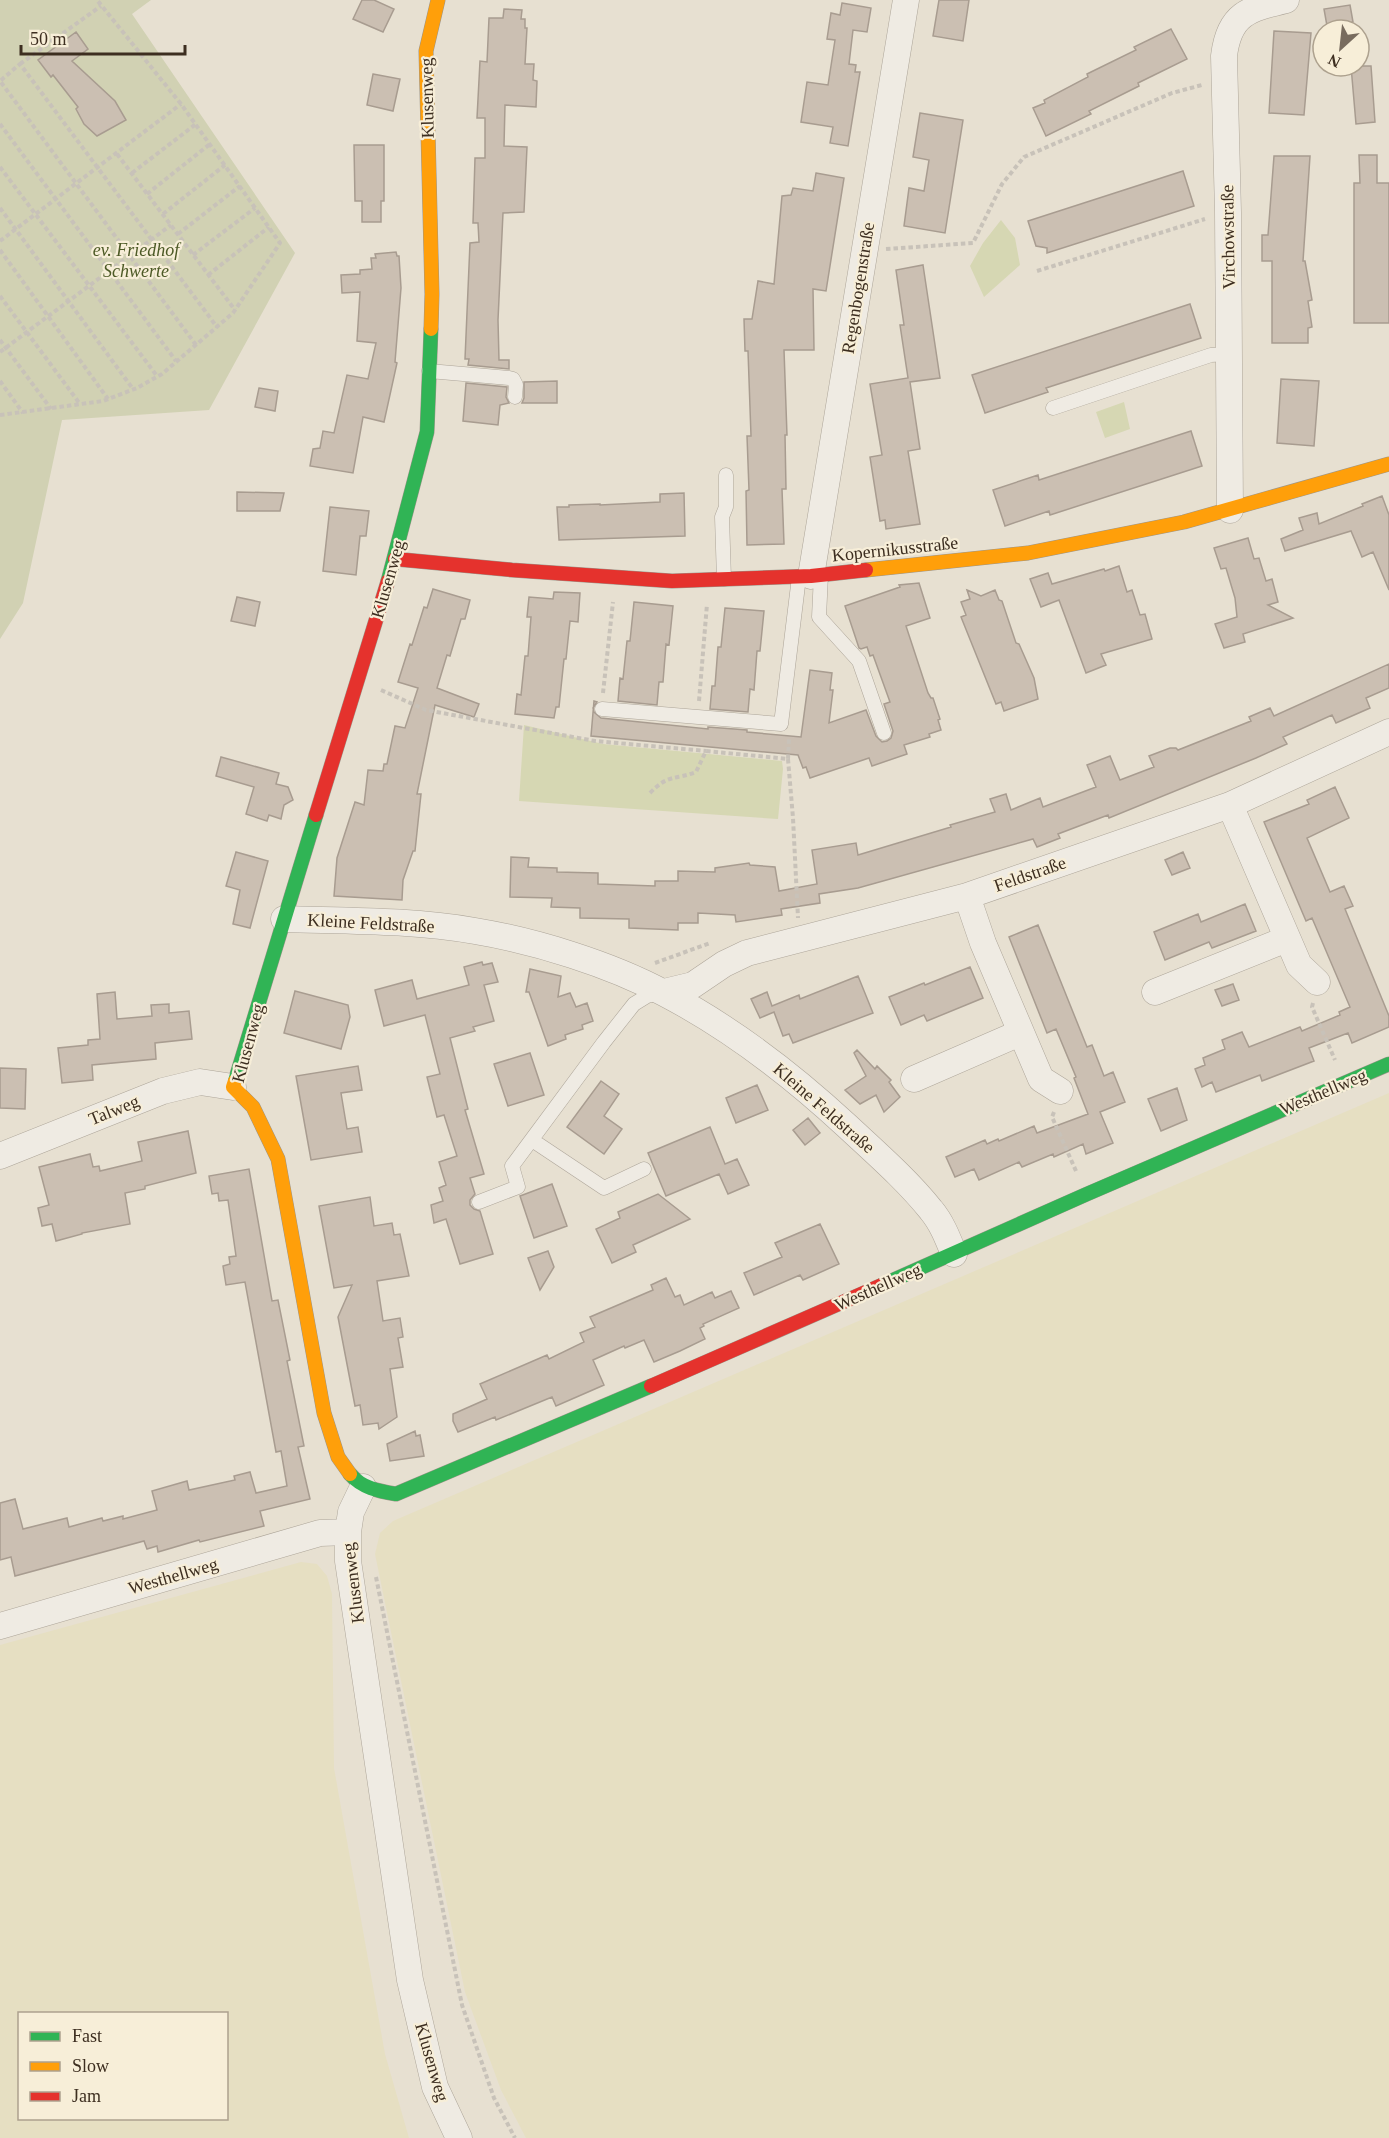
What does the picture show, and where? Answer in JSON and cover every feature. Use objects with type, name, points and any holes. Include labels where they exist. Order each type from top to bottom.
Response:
[{"type":"street","name":"Klusenweg","points":[[438,0],[426,51],[432,294],[427,432],[395,559],[233,1088],[253,1107],[278,1159],[324,1413],[333,1447],[343,1467],[350,1478],[363,1487],[351,1512],[348,1561],[410,1980],[435,2087],[459,2138]]},
{"type":"street","name":"Regenbogenstraße","points":[[810,576],[906,0]]},
{"type":"street","name":"Virchowstraße","points":[[1230,510],[1228,212],[1223,80],[1226,38],[1239,17],[1254,9],[1286,0]]},
{"type":"street","name":"Kopernikusstraße","points":[[395,559],[672,581],[810,576],[1028,553],[1184,522],[1389,464]]},
{"type":"street","name":"Feldstraße","points":[[664,992],[693,985],[724,964],[747,953],[967,896],[1230,805],[1389,732]]},
{"type":"street","points":[[1230,805],[1299,965],[1317,982]]},
{"type":"street","points":[[967,896],[983,944],[1041,1079],[1060,1091]]},
{"type":"street","name":"Kleine Feldstraße","points":[[285,919],[403,922],[474,931],[538,944],[603,966],[664,992],[777,1066],[821,1102],[870,1147],[932,1210],[954,1254]]},
{"type":"street","points":[[1155,992],[1287,939]]},
{"type":"street","points":[[914,1079],[1020,1033]]},
{"type":"street","name":"Westhellweg","points":[[363,1487],[379,1493],[396,1494],[759,1340],[1087,1194],[1389,1064]]},
{"type":"street","name":"Talweg","points":[[0,1156],[163,1091],[200,1082],[233,1088]]},
{"type":"street","name":"Westhellweg","points":[[0,1626],[320,1533],[348,1532]]},
{"type":"lane","points":[[1053,408],[1211,355],[1229,354]]},
{"type":"lane","points":[[429,371],[513,379],[516,385],[515,397]]},
{"type":"lane","points":[[724,579],[722,517],[726,507],[726,475]]},
{"type":"lane","points":[[602,709],[781,724],[810,576]]},
{"type":"lane","points":[[810,576],[819,617],[860,661],[884,733]]},
{"type":"lane","points":[[479,1202],[518,1187],[512,1166],[603,1042],[634,1005],[647,996],[664,992]]},
{"type":"lane","points":[[532,1140],[603,1188],[644,1169]]},
{"type":"path","points":[[0,415],[108,399],[157,376],[235,310],[280,243],[182,104],[97,0]]},
{"type":"path","points":[[101,6],[0,81],[78,183],[196,345]]},
{"type":"path","points":[[20,64],[217,327]]},
{"type":"path","points":[[865,251],[973,243],[1002,184],[1024,157],[1172,93],[1223,80]]},
{"type":"path","points":[[0,241],[182,104]]},
{"type":"path","points":[[0,124],[176,361]]},
{"type":"path","points":[[132,173],[196,124]]},
{"type":"path","points":[[147,194],[210,144]]},
{"type":"path","points":[[117,154],[235,310]]},
{"type":"path","points":[[163,214],[225,165]]},
{"type":"path","points":[[0,167],[157,376]]},
{"type":"path","points":[[177,234],[240,186]]},
{"type":"path","points":[[0,208],[133,389]]},
{"type":"path","points":[[193,255],[255,208]]},
{"type":"path","points":[[1037,271],[1228,212]]},
{"type":"path","points":[[0,352],[171,225]]},
{"type":"path","points":[[208,275],[269,227]]},
{"type":"path","points":[[0,250],[108,399]]},
{"type":"path","points":[[0,296],[80,404]]},
{"type":"path","points":[[0,340],[51,409]]},
{"type":"path","points":[[0,381],[23,413]]},
{"type":"path","points":[[602,709],[615,577]]},
{"type":"path","points":[[697,717],[709,580]]},
{"type":"path","points":[[358,681],[426,710],[595,741],[788,759]]},
{"type":"path","points":[[781,724],[790,732],[788,759],[800,940]]},
{"type":"path","points":[[650,793],[669,778],[696,772],[706,751]]},
{"type":"path","points":[[1317,982],[1312,1007],[1345,1083]]},
{"type":"path","points":[[1060,1091],[1052,1117],[1087,1194]]},
{"type":"path","points":[[375,1571],[462,2005],[494,2098],[515,2138]]},
{"type":"shaded area","points":[[1389,1093],[1389,2138],[526,2138],[501,2090],[465,1992],[375,1554],[380,1533],[393,1521]]},
{"type":"shaded area","points":[[301,1562],[317,1564],[327,1576],[332,1594],[334,1768],[385,2054],[409,2138],[0,2138],[0,1645]]},
{"type":"green space","name":"ev. Friedhof Schwerte","points":[[0,0],[151,0],[132,14],[295,253],[209,410],[62,420],[23,603],[0,639]]},
{"type":"green space","points":[[1001,220],[1015,238],[1020,265],[984,297],[970,266],[983,243]]},
{"type":"green space","points":[[1124,402],[1130,429],[1105,438],[1096,412]]},
{"type":"green space","points":[[524,725],[603,744],[782,761],[778,819],[519,801]]},
{"type":"building","points":[[362,0],[374,0],[394,9],[383,32],[353,19]]},
{"type":"building","points":[[939,0],[969,0],[963,41],[933,36]]},
{"type":"building","points":[[842,3],[871,8],[867,32],[853,30],[849,64],[856,65],[855,72],[860,72],[848,146],[830,143],[833,127],[801,122],[807,82],[828,85],[835,40],[827,39],[831,13],[840,15]]},
{"type":"building","points":[[1350,5],[1352,18],[1326,18],[1324,9]]},
{"type":"building","points":[[504,9],[522,10],[521,19],[525,19],[525,28],[527,28],[525,64],[534,64],[533,80],[537,81],[536,107],[505,105],[504,146],[527,147],[524,212],[503,213],[498,320],[499,360],[509,360],[509,369],[468,365],[469,359],[465,359],[470,243],[479,242],[478,223],[473,223],[475,158],[485,158],[485,118],[477,118],[480,61],[487,62],[489,18],[503,18]]},
{"type":"building","points":[[1171,29],[1187,59],[1138,83],[1139,86],[1089,111],[1091,114],[1046,136],[1033,108],[1088,77],[1087,74],[1136,50],[1134,47]]},
{"type":"building","points":[[1274,31],[1311,33],[1304,115],[1269,113]]},
{"type":"building","points":[[76,32],[88,49],[72,61],[115,101],[126,120],[97,136],[84,124],[76,109],[78,107],[38,60]]},
{"type":"building","points":[[1371,66],[1375,122],[1356,124],[1352,78],[1371,78]]},
{"type":"building","points":[[373,74],[400,79],[393,111],[367,105]]},
{"type":"building","points":[[920,113],[963,120],[945,233],[904,226],[909,188],[924,191],[929,160],[913,157]]},
{"type":"building","points":[[354,145],[384,145],[384,201],[381,201],[381,222],[362,222],[362,201],[355,201]]},
{"type":"building","points":[[1359,155],[1377,155],[1377,183],[1389,183],[1389,323],[1354,323],[1354,183],[1360,183]]},
{"type":"building","points":[[1274,156],[1310,156],[1303,261],[1305,261],[1312,300],[1308,301],[1312,327],[1308,328],[1308,343],[1272,343],[1272,261],[1262,261],[1262,235],[1268,235]]},
{"type":"building","points":[[1183,171],[1194,206],[1047,253],[1047,248],[1036,246],[1028,221]]},
{"type":"building","points":[[816,173],[844,178],[826,291],[813,289],[814,350],[784,350],[787,435],[785,435],[786,489],[782,489],[784,544],[747,545],[746,491],[749,490],[747,436],[751,436],[748,351],[745,351],[744,319],[752,319],[758,281],[774,284],[782,196],[791,195],[793,188],[813,191]]},
{"type":"building","points":[[396,252],[399,256],[401,288],[395,362],[397,363],[384,422],[363,417],[353,473],[310,466],[313,449],[320,448],[323,431],[334,433],[347,375],[368,379],[376,343],[357,341],[360,292],[342,293],[341,275],[360,274],[360,270],[372,269],[371,258],[376,258],[375,254]]},
{"type":"building","points":[[923,265],[940,378],[910,382],[920,449],[908,451],[920,524],[886,529],[885,520],[880,521],[870,457],[882,455],[870,384],[908,378],[900,325],[904,325],[896,270]]},
{"type":"building","points":[[1190,304],[1201,338],[1046,388],[1048,392],[985,413],[972,375]]},
{"type":"building","points":[[1281,379],[1319,381],[1314,446],[1277,443]]},
{"type":"building","points":[[557,381],[557,403],[522,403],[524,382]]},
{"type":"building","points":[[466,383],[507,387],[506,397],[509,403],[500,405],[498,425],[463,421]]},
{"type":"building","points":[[259,388],[278,391],[275,411],[255,407]]},
{"type":"building","points":[[1191,431],[1202,466],[1050,515],[1049,511],[1005,526],[993,490],[1038,475],[1039,480]]},
{"type":"building","points":[[237,492],[284,493],[280,511],[237,511]]},
{"type":"building","points":[[684,493],[685,536],[559,540],[557,507],[660,502],[660,494]]},
{"type":"building","points":[[1382,496],[1389,515],[1389,590],[1373,552],[1362,557],[1351,531],[1285,551],[1281,539],[1303,530],[1299,518],[1317,513],[1319,524]]},
{"type":"building","points":[[330,507],[369,511],[366,536],[360,536],[356,575],[323,571]]},
{"type":"building","points":[[1248,538],[1254,559],[1259,558],[1266,581],[1272,579],[1278,602],[1268,605],[1293,618],[1243,634],[1245,642],[1224,648],[1215,624],[1237,617],[1235,598],[1226,568],[1221,569],[1214,548]]},
{"type":"building","points":[[1119,566],[1127,592],[1132,590],[1140,615],[1145,614],[1152,639],[1101,654],[1106,665],[1086,673],[1059,600],[1041,607],[1030,579],[1048,573],[1052,584]]},
{"type":"building","points":[[919,583],[930,618],[906,626],[928,693],[933,698],[941,730],[929,734],[930,737],[904,745],[907,754],[872,766],[869,758],[810,778],[798,755],[591,736],[593,709],[601,718],[708,729],[708,727],[747,730],[747,732],[801,737],[810,670],[832,673],[830,690],[833,690],[829,723],[866,710],[876,736],[882,742],[887,741],[891,738],[893,731],[884,704],[890,702],[873,655],[870,656],[867,647],[859,648],[845,606],[900,587],[899,585]]},
{"type":"building","points":[[433,589],[470,600],[465,619],[461,619],[450,656],[447,655],[437,688],[479,704],[474,717],[435,705],[417,794],[421,794],[415,851],[413,851],[403,880],[402,900],[334,896],[337,858],[355,802],[364,805],[368,770],[383,771],[384,764],[387,764],[395,726],[405,728],[418,688],[398,682],[410,644],[412,645],[424,607],[427,608]]},
{"type":"building","points":[[967,590],[981,596],[995,590],[999,600],[1002,601],[1016,643],[1019,644],[1034,678],[1038,699],[1004,711],[1001,702],[996,704],[961,617],[966,615],[961,602],[970,599]]},
{"type":"building","points":[[554,592],[580,593],[578,622],[570,621],[559,707],[556,707],[554,718],[515,714],[517,694],[521,695],[525,656],[528,656],[531,617],[527,617],[529,597],[553,599]]},
{"type":"building","points":[[237,597],[260,602],[255,626],[231,621]]},
{"type":"building","points":[[634,602],[673,606],[669,645],[666,644],[663,682],[659,682],[657,705],[618,701],[627,641],[630,641]]},
{"type":"building","points":[[725,608],[764,611],[760,651],[757,651],[754,690],[750,689],[748,712],[710,709]]},
{"type":"building","points":[[1389,664],[1389,688],[1366,698],[1370,708],[1336,723],[1332,715],[1283,737],[1287,744],[1256,758],[1109,818],[1108,815],[1058,834],[1060,838],[1037,847],[1033,839],[858,888],[819,894],[820,903],[781,909],[782,915],[736,922],[735,915],[698,913],[698,923],[678,923],[678,930],[629,928],[629,919],[580,918],[580,908],[551,907],[552,898],[510,897],[511,857],[529,858],[528,867],[557,868],[557,872],[598,873],[598,884],[655,886],[655,881],[678,881],[678,871],[715,872],[715,868],[749,863],[750,865],[775,867],[779,891],[817,884],[812,850],[856,843],[858,855],[995,812],[990,799],[1006,794],[1011,810],[1040,798],[1043,807],[1096,787],[1087,765],[1110,756],[1120,780],[1154,767],[1149,756],[1170,748],[1178,750],[1251,721],[1249,717],[1270,708],[1274,716]]},
{"type":"building","points":[[221,757],[279,773],[276,784],[288,787],[293,800],[284,805],[281,819],[269,815],[267,821],[246,814],[254,787],[216,776]]},
{"type":"building","points":[[1335,787],[1349,818],[1307,838],[1330,892],[1344,886],[1353,906],[1345,909],[1389,1016],[1389,1027],[1352,1043],[1348,1033],[1309,1048],[1314,1061],[1262,1081],[1260,1075],[1216,1092],[1212,1082],[1202,1087],[1195,1069],[1205,1065],[1203,1058],[1225,1049],[1222,1040],[1242,1032],[1249,1047],[1300,1027],[1302,1031],[1340,1015],[1339,1012],[1350,1007],[1312,918],[1306,921],[1264,822],[1309,804],[1307,800]]},
{"type":"building","points":[[236,852],[268,861],[250,928],[233,924],[240,890],[226,886]]},
{"type":"building","points":[[1183,852],[1190,868],[1172,875],[1165,860]]},
{"type":"building","points":[[1245,904],[1256,931],[1212,948],[1209,942],[1165,960],[1154,932],[1198,914],[1201,922]]},
{"type":"building","points":[[1038,925],[1087,1047],[1092,1045],[1104,1076],[1113,1072],[1125,1102],[1100,1112],[1113,1143],[1086,1154],[1083,1144],[1054,1157],[1053,1154],[1022,1167],[1019,1162],[979,1180],[974,1169],[955,1177],[946,1157],[985,1140],[987,1144],[998,1139],[999,1141],[1034,1126],[1037,1133],[1088,1114],[1074,1078],[1076,1077],[1056,1029],[1047,1033],[1009,937]]},
{"type":"building","points":[[482,962],[483,965],[492,963],[498,982],[484,985],[494,1021],[473,1027],[475,1031],[450,1038],[468,1109],[465,1110],[484,1174],[470,1178],[475,1194],[470,1200],[470,1205],[480,1211],[493,1254],[460,1264],[446,1219],[434,1223],[431,1205],[443,1201],[439,1188],[446,1185],[439,1162],[457,1156],[444,1115],[437,1117],[427,1077],[440,1074],[425,1015],[384,1026],[375,990],[412,980],[417,999],[469,985],[464,967]]},
{"type":"building","points":[[970,967],[983,998],[927,1021],[924,1015],[901,1025],[889,997]]},
{"type":"building","points":[[530,969],[561,976],[558,997],[570,993],[576,1007],[587,1003],[593,1021],[582,1025],[583,1029],[565,1035],[566,1039],[548,1046],[529,992],[526,992]]},
{"type":"building","points":[[858,976],[873,1013],[793,1043],[789,1034],[783,1036],[774,1012],[760,1018],[751,999],[767,992],[772,1006],[799,995],[800,999]]},
{"type":"building","points":[[1233,984],[1239,1000],[1222,1006],[1215,990]]},
{"type":"building","points":[[295,991],[348,1005],[350,1017],[341,1049],[284,1033]]},
{"type":"building","points":[[115,992],[117,1019],[152,1016],[151,1005],[169,1004],[169,1013],[189,1011],[192,1039],[155,1043],[156,1059],[92,1065],[93,1080],[62,1083],[58,1048],[88,1045],[88,1040],[100,1039],[97,994]]},
{"type":"building","points":[[857,1050],[875,1069],[877,1066],[891,1080],[889,1082],[900,1097],[884,1112],[876,1095],[860,1104],[845,1090],[866,1076],[854,1053]]},
{"type":"building","points":[[530,1053],[544,1095],[508,1106],[494,1064]]},
{"type":"building","points":[[358,1066],[362,1090],[341,1093],[347,1129],[358,1127],[362,1152],[311,1160],[296,1076]]},
{"type":"building","points":[[0,1068],[26,1069],[25,1109],[0,1108]]},
{"type":"building","points":[[601,1081],[619,1094],[604,1116],[622,1129],[604,1154],[567,1127]]},
{"type":"building","points":[[757,1085],[768,1110],[736,1123],[726,1098]]},
{"type":"building","points":[[1177,1088],[1187,1120],[1161,1131],[1148,1099]]},
{"type":"building","points":[[808,1118],[820,1133],[805,1145],[793,1130]]},
{"type":"building","points":[[710,1127],[725,1164],[737,1159],[749,1185],[728,1194],[719,1174],[666,1196],[648,1153]]},
{"type":"building","points":[[188,1131],[196,1173],[125,1193],[130,1224],[82,1233],[56,1241],[52,1224],[42,1226],[38,1208],[49,1205],[39,1167],[90,1154],[93,1167],[99,1166],[100,1171],[142,1161],[138,1142]]},
{"type":"building","points":[[249,1169],[272,1301],[278,1300],[290,1360],[287,1361],[304,1446],[298,1447],[310,1499],[260,1511],[264,1526],[200,1542],[199,1540],[158,1552],[157,1546],[147,1549],[144,1541],[15,1576],[11,1557],[0,1560],[0,1503],[15,1499],[23,1529],[67,1518],[69,1527],[102,1518],[103,1521],[123,1516],[123,1519],[157,1510],[152,1491],[187,1481],[189,1490],[235,1480],[234,1476],[250,1472],[256,1493],[287,1486],[281,1451],[276,1452],[245,1282],[226,1285],[223,1266],[230,1264],[229,1257],[236,1256],[228,1200],[219,1201],[218,1193],[212,1194],[209,1176]]},
{"type":"building","points":[[552,1184],[567,1226],[534,1238],[520,1196]]},
{"type":"building","points":[[658,1194],[690,1219],[633,1245],[636,1252],[612,1263],[596,1229],[620,1218],[618,1212]]},
{"type":"building","points":[[370,1197],[374,1226],[392,1223],[394,1235],[400,1234],[409,1276],[377,1281],[383,1321],[400,1318],[403,1337],[398,1338],[403,1367],[390,1369],[397,1417],[379,1429],[378,1423],[363,1425],[360,1405],[355,1406],[338,1317],[352,1285],[334,1288],[319,1206]]},
{"type":"building","points":[[820,1224],[839,1264],[803,1280],[800,1275],[754,1295],[744,1273],[782,1257],[775,1243]]},
{"type":"building","points":[[548,1251],[554,1267],[540,1290],[528,1258]]},
{"type":"building","points":[[666,1278],[675,1297],[680,1295],[684,1305],[712,1292],[715,1298],[731,1291],[739,1308],[703,1324],[704,1326],[700,1328],[705,1339],[654,1362],[644,1340],[593,1360],[604,1385],[556,1406],[552,1397],[496,1420],[495,1417],[458,1432],[453,1421],[453,1414],[487,1399],[480,1384],[547,1355],[549,1359],[584,1342],[580,1333],[595,1327],[590,1317],[653,1290],[651,1285]]},
{"type":"building","points":[[415,1431],[416,1436],[420,1435],[424,1456],[390,1461],[387,1444]]},
{"type":"traffic: fast","points":[[388,581],[427,432],[431,329]]},
{"type":"traffic: fast","points":[[235,1081],[316,815]]},
{"type":"traffic: fast","points":[[882,1285],[1389,1064]]},
{"type":"traffic: fast","points":[[350,1474],[365,1486],[396,1494],[651,1386]]},
{"type":"traffic: slow","points":[[431,329],[426,51],[438,0]]},
{"type":"traffic: slow","points":[[866,570],[1028,553],[1184,522],[1389,464]]},
{"type":"traffic: slow","points":[[235,1081],[233,1087],[253,1107],[278,1159],[324,1413],[338,1457],[350,1474]]},
{"type":"traffic: jam","points":[[395,559],[672,581],[811,576],[866,570]]},
{"type":"traffic: jam","points":[[316,815],[388,581]]},
{"type":"traffic: jam","points":[[651,1386],[882,1285]]}]
